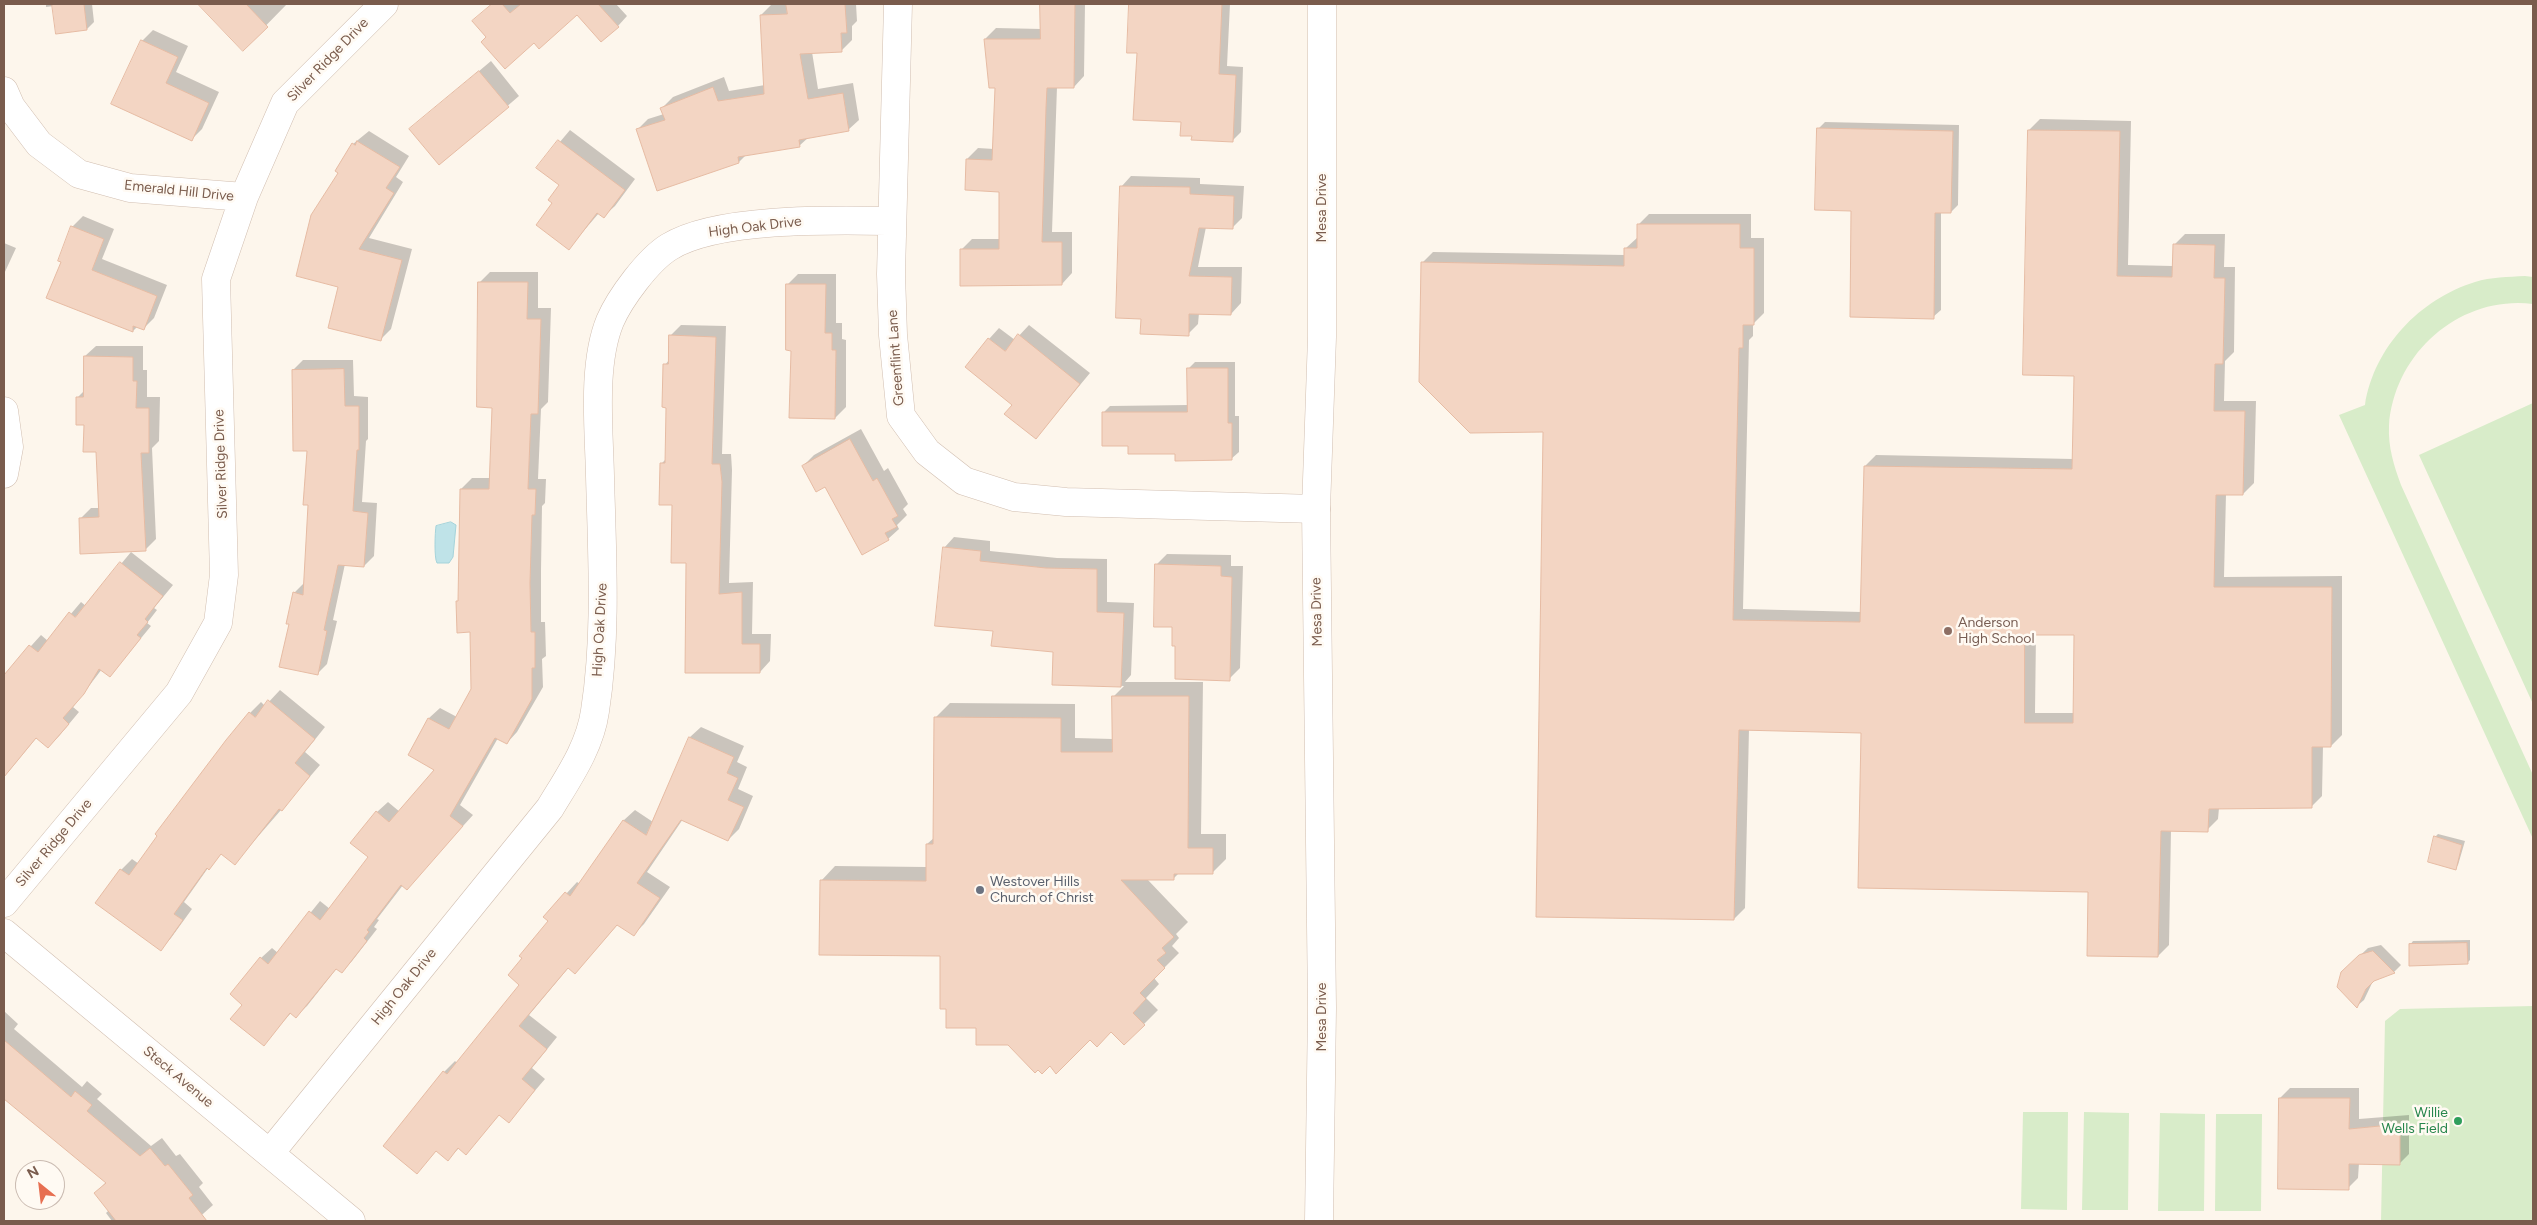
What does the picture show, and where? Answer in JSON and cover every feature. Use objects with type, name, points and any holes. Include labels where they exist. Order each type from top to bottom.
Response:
[{"type":"street","name":"Silver Ridge Drive","points":[[4,903],[178,693],[218,623],[224,575],[216,280],[244,197],[285,104],[384,4]]},
{"type":"street","name":"Greenflint Lane","points":[[898,4],[892,221],[893,326],[901,416],[927,452],[964,480],[1014,497],[1066,502],[1316,509]]},
{"type":"street","name":"Mesa Drive","points":[[1319,1221],[1322,1008],[1316,509],[1322,336],[1322,4]]},
{"type":"street","name":"Emerald Hill Drive","points":[[4,91],[11,108],[40,144],[79,174],[130,188],[244,197]]},
{"type":"street","name":"High Oak Drive","points":[[270,1153],[550,808],[579,760],[595,713],[600,654],[603,582],[598,371],[610,321],[628,291],[644,268],[669,247],[699,234],[813,220],[892,221]]},
{"type":"street","points":[[4,411],[9,447],[4,474]]},
{"type":"street","name":"Steck Avenue","points":[[4,933],[351,1221]]},
{"type":"green space","points":[[2533,277],[2533,304],[2506,304],[2480,309],[2457,319],[2436,334],[2418,353],[2403,375],[2394,399],[2389,426],[2389,441],[2401,485],[2533,775],[2533,839],[2339,415],[2365,405],[2370,384],[2378,364],[2389,345],[2418,313],[2436,300],[2475,282],[2493,278]]},
{"type":"green space","points":[[2533,403],[2533,704],[2419,455]]},
{"type":"green space","name":"Willie Wells Field","points":[[2533,1006],[2533,1221],[2381,1221],[2385,1021],[2400,1009]]},
{"type":"green space","points":[[2023,1112],[2068,1112],[2067,1210],[2021,1209]]},
{"type":"green space","points":[[2084,1112],[2129,1113],[2128,1210],[2082,1210]]},
{"type":"green space","points":[[2160,1113],[2205,1114],[2204,1211],[2158,1211]]},
{"type":"green space","points":[[2216,1114],[2262,1114],[2261,1211],[2215,1211]]},
{"type":"water","points":[[451,522],[456,525],[453,557],[449,563],[437,563],[435,551],[436,526]]},
{"type":"building","points":[[52,4],[84,4],[87,30],[56,34]]},
{"type":"building","points":[[198,4],[246,4],[268,27],[243,51]]},
{"type":"building","points":[[492,4],[502,4],[510,13],[521,4],[598,4],[619,27],[601,42],[577,15],[539,49],[534,43],[505,69],[481,42],[486,37],[472,21]]},
{"type":"building","points":[[786,4],[845,4],[847,33],[841,33],[842,52],[800,54],[808,99],[843,93],[849,131],[799,140],[800,147],[738,157],[739,163],[657,191],[636,129],[665,120],[660,108],[713,87],[718,101],[764,94],[760,15],[787,14]]},
{"type":"building","points":[[1040,4],[1075,4],[1074,88],[1047,88],[1046,108],[1042,242],[1062,242],[1062,285],[960,286],[960,249],[999,249],[999,192],[965,190],[966,159],[992,160],[995,88],[989,88],[984,39],[1040,39]]},
{"type":"building","points":[[1129,4],[1222,4],[1219,74],[1236,75],[1233,142],[1191,140],[1192,136],[1180,136],[1181,122],[1133,120],[1137,53],[1127,53]]},
{"type":"building","points":[[141,40],[178,57],[166,83],[209,103],[192,141],[111,104]]},
{"type":"building","points":[[479,71],[509,107],[439,165],[409,129]]},
{"type":"building","points":[[1817,128],[1953,131],[1951,213],[1935,213],[1934,319],[1850,317],[1851,211],[1815,210]]},
{"type":"building","points":[[2028,130],[2120,131],[2117,276],[2172,277],[2173,244],[2215,245],[2214,278],[2225,278],[2223,364],[2215,364],[2214,411],[2245,411],[2243,495],[2216,495],[2214,587],[2332,587],[2331,747],[2312,747],[2312,808],[2209,809],[2208,832],[2161,831],[2158,957],[2087,956],[2088,892],[1858,888],[1861,733],[1739,730],[1734,920],[1536,917],[1543,432],[1470,433],[1419,382],[1421,262],[1624,266],[1624,248],[1637,248],[1637,224],[1740,224],[1740,248],[1754,248],[1754,325],[1743,325],[1743,348],[1739,348],[1733,620],[1860,622],[1864,466],[2072,469],[2074,376],[2023,375]],"holes":[[[2025,635],[2074,635],[2073,723],[2025,723]]]},
{"type":"building","points":[[558,140],[625,190],[604,218],[597,213],[569,250],[536,225],[552,203],[548,200],[559,185],[536,168]]},
{"type":"building","points":[[357,141],[400,167],[386,188],[394,193],[359,249],[402,260],[381,341],[328,328],[338,287],[296,276],[311,215],[338,173],[335,171],[352,143],[355,145]]},
{"type":"building","points":[[1120,186],[1190,187],[1190,194],[1234,196],[1233,229],[1199,228],[1189,276],[1232,277],[1231,315],[1189,314],[1189,336],[1140,334],[1141,319],[1116,318]]},
{"type":"building","points":[[71,226],[104,239],[92,270],[157,296],[144,330],[133,326],[133,332],[46,298],[61,262],[58,261]]},
{"type":"building","points":[[478,282],[528,282],[527,319],[541,319],[538,414],[531,414],[528,489],[536,489],[535,515],[532,515],[530,583],[531,632],[535,632],[535,668],[532,668],[532,699],[507,744],[495,738],[450,816],[463,826],[407,890],[401,885],[367,930],[369,932],[364,938],[367,941],[342,973],[336,969],[296,1018],[290,1013],[264,1046],[230,1019],[242,1005],[230,994],[260,957],[268,964],[309,911],[320,920],[368,857],[350,843],[376,811],[389,822],[434,770],[408,755],[428,718],[449,729],[471,689],[470,632],[457,633],[456,601],[458,601],[460,489],[489,489],[492,408],[477,407]]},
{"type":"building","points":[[786,284],[826,284],[825,333],[832,333],[832,350],[836,350],[835,419],[789,418],[791,351],[786,350]]},
{"type":"building","points":[[1018,334],[1080,384],[1036,439],[1004,414],[1012,405],[965,367],[988,338],[1005,351]]},
{"type":"building","points":[[669,335],[716,337],[712,464],[720,464],[722,482],[719,594],[742,592],[742,644],[760,644],[760,673],[685,673],[686,563],[671,563],[672,505],[659,505],[660,463],[665,463],[666,408],[662,407],[663,364],[668,364]]},
{"type":"building","points":[[84,356],[133,357],[133,381],[137,381],[136,408],[149,408],[149,453],[141,453],[146,551],[80,554],[79,518],[99,517],[96,452],[83,452],[84,425],[76,425],[76,397],[83,397]]},
{"type":"building","points":[[1187,368],[1228,368],[1228,423],[1232,423],[1232,460],[1175,461],[1175,454],[1128,454],[1128,446],[1102,446],[1102,412],[1187,412]]},
{"type":"building","points":[[344,369],[345,406],[359,406],[359,450],[357,450],[353,511],[368,513],[364,567],[338,565],[324,630],[327,631],[318,675],[279,667],[289,624],[286,624],[293,592],[303,595],[308,505],[303,505],[307,451],[293,451],[292,370]]},
{"type":"building","points":[[850,439],[873,481],[877,478],[898,516],[892,519],[897,527],[885,533],[889,540],[862,555],[825,487],[816,492],[802,466]]},
{"type":"building","points":[[943,547],[981,551],[980,561],[1046,568],[1097,569],[1097,612],[1124,613],[1121,687],[1052,685],[1053,652],[991,646],[993,631],[935,626]]},
{"type":"building","points":[[120,562],[163,596],[145,619],[148,622],[137,635],[141,638],[110,677],[99,669],[84,694],[63,718],[69,724],[48,748],[36,738],[4,777],[4,675],[29,645],[38,652],[69,612],[75,617]]},
{"type":"building","points":[[1155,564],[1221,566],[1221,576],[1232,577],[1230,681],[1175,679],[1175,646],[1172,646],[1172,627],[1154,627]]},
{"type":"building","name":"Westover Hills Church of Christ","points":[[1112,696],[1189,696],[1188,848],[1213,848],[1213,874],[1174,874],[1174,880],[1121,880],[1174,937],[1162,948],[1166,953],[1157,960],[1165,968],[1140,993],[1146,999],[1133,1013],[1145,1025],[1124,1045],[1111,1032],[1097,1047],[1090,1040],[1056,1074],[1050,1066],[1042,1074],[1038,1070],[1035,1073],[1008,1045],[976,1045],[976,1028],[946,1028],[946,1009],[940,1009],[940,956],[819,955],[820,880],[926,881],[926,844],[933,844],[934,717],[1061,718],[1061,752],[1112,752]]},
{"type":"building","points":[[268,700],[315,739],[295,763],[310,776],[282,811],[279,809],[235,865],[221,854],[209,870],[207,868],[174,914],[183,920],[161,951],[95,903],[120,869],[129,875],[157,836],[155,834],[226,740],[249,712],[255,717]]},
{"type":"building","points":[[689,737],[734,757],[727,773],[738,778],[728,800],[744,807],[728,841],[681,820],[637,883],[660,898],[634,936],[617,925],[575,974],[568,968],[519,1026],[547,1049],[522,1079],[535,1090],[509,1123],[499,1115],[466,1155],[458,1148],[448,1161],[436,1151],[417,1174],[383,1146],[443,1071],[447,1074],[519,985],[508,975],[522,958],[519,956],[548,921],[543,917],[565,892],[570,896],[623,820],[646,835]]},
{"type":"building","points":[[2434,836],[2462,845],[2456,870],[2428,862]]},
{"type":"building","points":[[2467,943],[2468,964],[2409,966],[2409,944]]},
{"type":"building","points":[[2373,951],[2395,973],[2374,981],[2366,989],[2357,1008],[2337,987],[2341,972],[2359,955]]},
{"type":"building","points":[[4,1040],[71,1097],[75,1091],[92,1105],[87,1111],[140,1156],[150,1148],[165,1166],[168,1164],[193,1195],[189,1198],[207,1221],[116,1221],[94,1193],[106,1183],[4,1099]]},
{"type":"building","points":[[2279,1098],[2350,1098],[2349,1129],[2400,1124],[2400,1165],[2349,1164],[2349,1190],[2278,1189]]},
{"type":"place","name":"Anderson High School","points":[[1948,631]]},
{"type":"place","name":"Westover Hills Church of Christ","points":[[980,890]]},
{"type":"place","name":"Willie Wells Field","points":[[2458,1121]]}]
